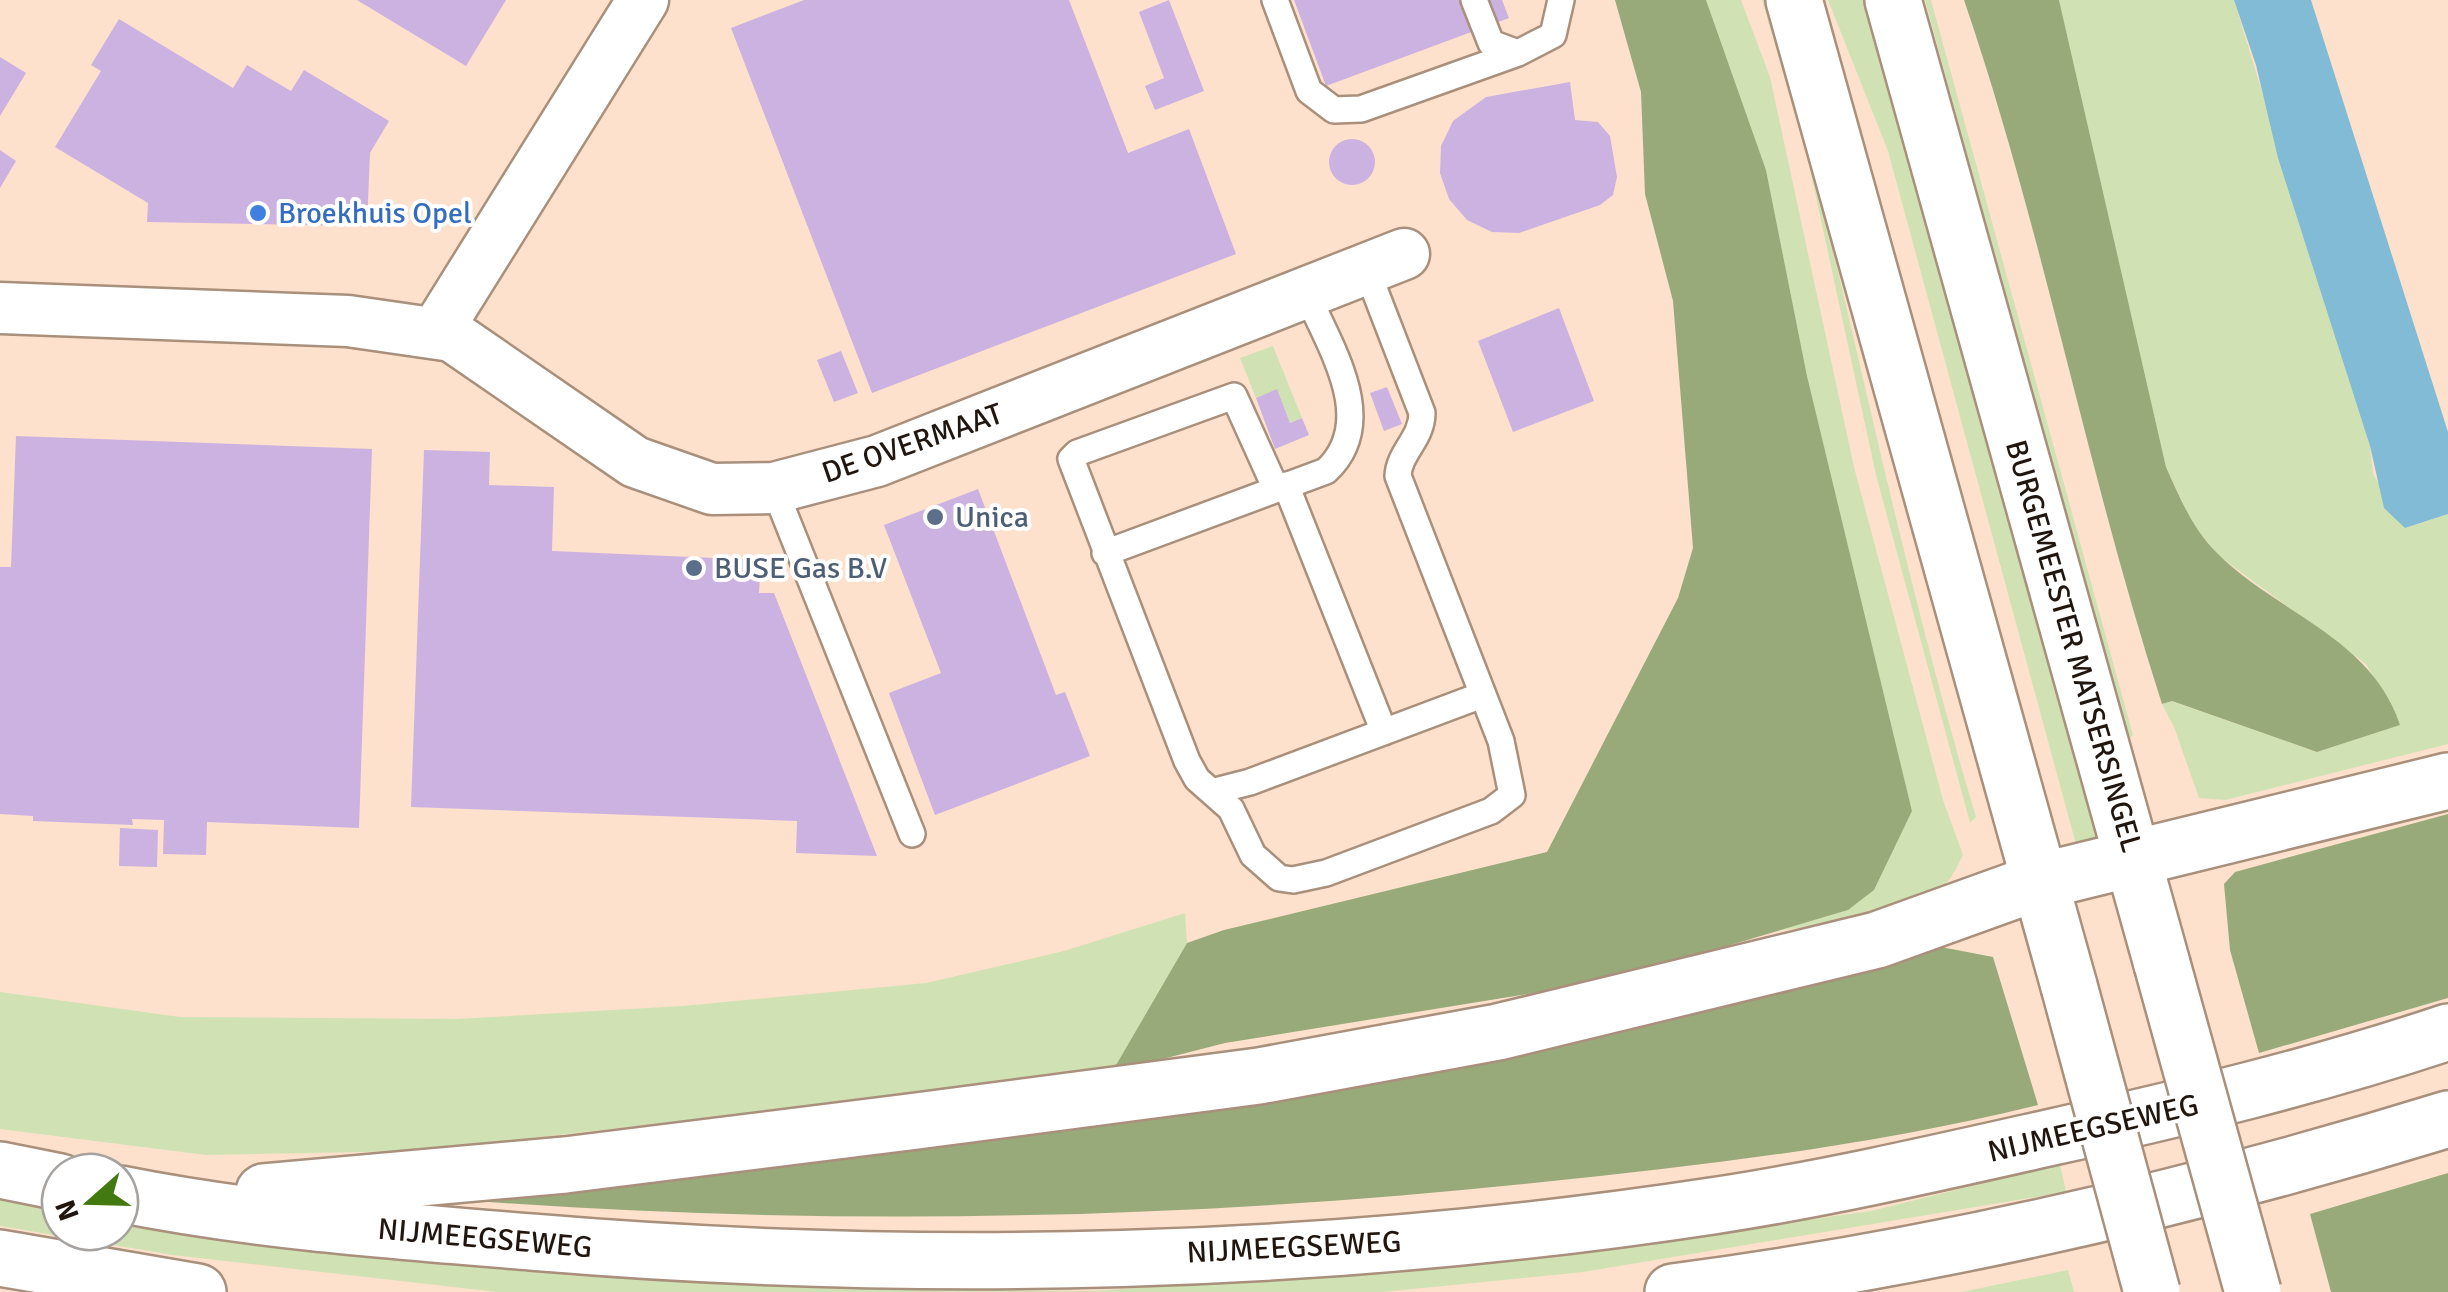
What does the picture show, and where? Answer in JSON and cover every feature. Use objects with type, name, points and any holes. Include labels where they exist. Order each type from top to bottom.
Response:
[{"type":"main road","points":[[1794,0],[2152,1292]]},
{"type":"main road","name":"BURGEMEESTER MATSERSINGEL","points":[[1893,0],[2254,1292]]},
{"type":"main road","points":[[140,1198],[565,1164],[1259,1076],[1628,1003],[1877,940],[2041,881],[2448,780]]},
{"type":"main road","name":"NIJMEEGSEWEG","points":[[140,1198],[412,1233],[583,1247],[862,1259],[1102,1258],[1405,1242],[1713,1206],[1973,1154],[2213,1101],[2448,1032]]},
{"type":"main road","points":[[1673,1292],[1850,1264],[2006,1233],[2296,1164],[2448,1118]]},
{"type":"main road","points":[[0,1170],[40,1178]]},
{"type":"main road","points":[[0,1258],[151,1289],[198,1292]]},
{"type":"street","points":[[436,332],[643,0]]},
{"type":"street","name":"DE OVERMAAT","points":[[0,308],[348,321],[436,332],[452,336],[635,462],[712,489],[774,488],[877,461],[1385,261]]},
{"type":"lane","points":[[1275,0],[1310,91],[1319,102],[1349,112],[1518,53],[1554,35],[1561,0]]},
{"type":"lane","points":[[1474,0],[1492,43],[1518,53]]},
{"type":"lane","points":[[1384,732],[1281,487],[1239,400],[1226,396],[1206,402],[1077,452],[1070,459],[1186,761],[1197,779],[1232,809],[1265,868],[1293,880],[1326,873],[1508,802],[1512,794],[1510,767],[1398,476],[1399,464],[1420,431],[1422,413],[1385,261]]},
{"type":"lane","points":[[1104,553],[1326,471],[1336,462],[1352,418],[1344,385],[1306,292]]},
{"type":"lane","points":[[774,488],[912,834]]},
{"type":"lane","points":[[1215,791],[1250,782],[1482,694]]},
{"type":"green space","points":[[1615,0],[1706,0],[1766,170],[1807,376],[1912,811],[1874,890],[1848,910],[1660,966],[1540,992],[1225,1043],[1112,1072],[1187,943],[1224,930],[1547,852],[1678,598],[1693,548],[1673,301],[1645,194],[1641,92]]},
{"type":"green space","points":[[1706,0],[1741,0],[1770,77],[1854,467],[1943,800],[1963,855],[1947,882],[1913,902],[1866,916],[1776,931],[1848,910],[1912,811],[1807,376],[1766,170]]},
{"type":"green space","points":[[1762,0],[1772,0],[1798,102],[1920,614],[1976,817],[1970,823],[1876,475],[1808,160]]},
{"type":"green space","points":[[1828,0],[1868,0],[2106,842],[2077,848],[1888,151]]},
{"type":"green space","points":[[1925,0],[1931,0],[2133,735],[2130,738],[2108,673]]},
{"type":"green space","points":[[1964,0],[2059,0],[2166,467],[2176,490],[2217,553],[2346,648],[2368,670],[2387,695],[2400,725],[2317,752],[2172,701],[2162,704],[2111,529],[2018,175]]},
{"type":"green space","points":[[2059,0],[2234,0],[2370,446],[2373,474],[2405,528],[2448,514],[2448,744],[2225,800],[2199,798],[2162,704],[2171,701],[2317,752],[2400,725],[2366,664],[2219,556],[2193,525],[2166,467]]},
{"type":"green space","points":[[1273,346],[1302,418],[1290,423],[1277,390],[1256,398],[1240,358]]},
{"type":"green space","points":[[2448,814],[2448,998],[2259,1053],[2230,950],[2224,884],[2235,872]]},
{"type":"green space","points":[[1185,913],[1187,943],[1112,1072],[417,1151],[206,1155],[0,1129],[0,992],[180,1017],[457,1019],[682,1006],[926,983],[1064,951]]},
{"type":"green space","points":[[1936,946],[1993,957],[2038,1105],[1916,1132],[1730,1161],[1543,1182],[1261,1206],[978,1216],[836,1216],[695,1213],[412,1196]]},
{"type":"green space","points":[[2060,1164],[2066,1192],[1583,1272],[1383,1292],[497,1292],[140,1249],[140,1222],[239,1239],[574,1276],[823,1288],[1093,1291],[1399,1270],[1871,1211]]},
{"type":"green space","points":[[2448,1173],[2448,1292],[2331,1292],[2310,1214]]},
{"type":"green space","points":[[0,1196],[40,1203],[40,1233],[0,1226]]},
{"type":"green space","points":[[2068,1270],[2074,1292],[1961,1292],[1967,1291]]},
{"type":"water","points":[[2234,0],[2311,0],[2448,432],[2448,514],[2405,528],[2384,508],[2370,446],[2278,158],[2256,65]]},
{"type":"building","points":[[357,0],[506,0],[466,66]]},
{"type":"building","points":[[804,0],[1069,0],[1128,153],[1189,129],[1236,254],[872,393],[731,28]]},
{"type":"building","points":[[1169,0],[1204,91],[1155,110],[1145,86],[1164,78],[1139,12]]},
{"type":"building","points":[[1294,0],[1502,0],[1509,18],[1326,86]]},
{"type":"building","points":[[119,19],[233,88],[247,65],[291,91],[304,70],[389,121],[370,153],[367,226],[147,222],[148,203],[55,147],[101,71],[91,65]]},
{"type":"building","points":[[0,57],[26,73],[0,116]]},
{"type":"building","points":[[1570,82],[1575,120],[1598,122],[1610,136],[1617,177],[1613,195],[1600,205],[1519,233],[1492,232],[1467,220],[1449,199],[1440,173],[1441,146],[1453,121],[1486,97]]},
{"type":"building","points":[[1352,139],[1368,146],[1375,162],[1368,178],[1352,185],[1336,178],[1329,162],[1336,146]]},
{"type":"building","points":[[0,150],[16,161],[0,188]]},
{"type":"building","points":[[1559,308],[1594,401],[1513,432],[1478,341]]},
{"type":"building","points":[[841,351],[858,393],[834,402],[817,360]]},
{"type":"building","points":[[1387,387],[1402,424],[1384,431],[1370,393]]},
{"type":"building","points":[[1277,389],[1290,423],[1302,418],[1309,435],[1275,449],[1256,398]]},
{"type":"building","points":[[16,436],[372,449],[359,828],[207,822],[206,855],[163,854],[164,820],[132,819],[133,825],[33,821],[33,816],[0,814],[0,567],[11,567]]},
{"type":"building","points":[[424,450],[490,452],[489,485],[554,487],[552,551],[761,560],[759,593],[774,593],[877,856],[796,853],[797,821],[411,807]]},
{"type":"building","points":[[978,489],[1056,695],[1065,692],[1090,756],[935,815],[889,693],[941,673],[884,525]]},
{"type":"building","points":[[120,828],[158,830],[157,867],[119,866]]},
{"type":"place","name":"Broekhuis Opel","points":[[258,213]]},
{"type":"place","name":"Unica","points":[[935,517]]},
{"type":"place","name":"BUSE Gas B.V","points":[[694,568]]}]
